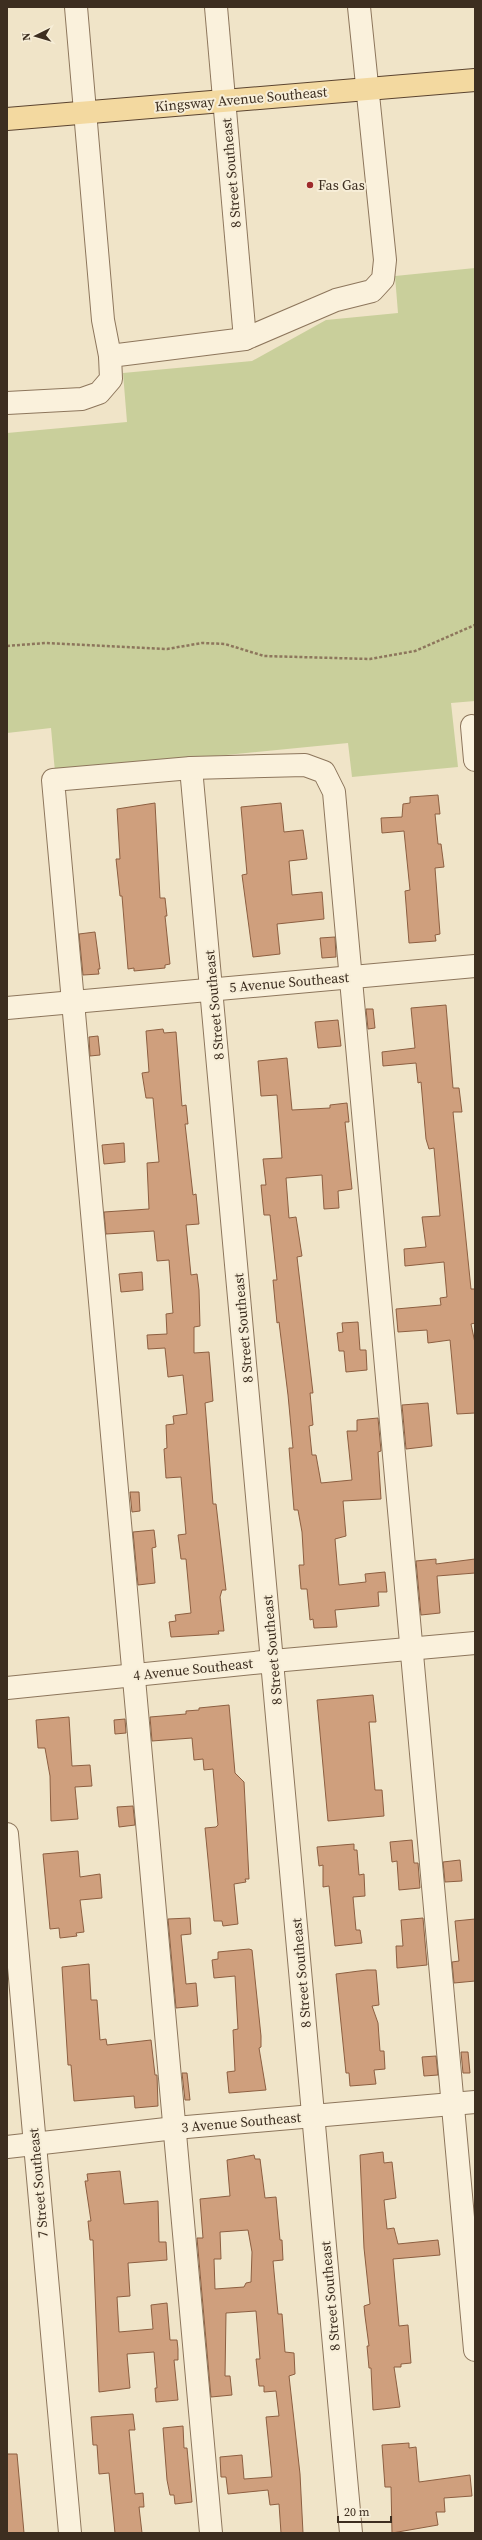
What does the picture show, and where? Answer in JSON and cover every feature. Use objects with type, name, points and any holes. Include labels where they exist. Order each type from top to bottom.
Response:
[{"type":"main road","name":"Kingsway Avenue Southeast","points":[[7,119],[224,99],[475,80]]},
{"type":"street","points":[[7,403],[82,399],[99,393],[111,379],[110,356],[103,320],[76,7]]},
{"type":"street","name":"8 Street Southeast","points":[[216,7],[245,339]]},
{"type":"street","points":[[110,356],[245,339],[336,300],[372,291],[383,279],[385,260],[366,88],[359,7]]},
{"type":"street","points":[[472,726],[475,758]]},
{"type":"street","points":[[211,2533],[175,2128],[132,1675],[53,780],[191,768],[305,765],[324,772],[334,792],[475,2350]]},
{"type":"street","name":"8 Street Southeast","points":[[191,768],[213,989],[351,2533]]},
{"type":"street","name":"5 Avenue Southeast","points":[[7,1008],[475,966]]},
{"type":"street","name":"4 Avenue Southeast","points":[[7,1688],[272,1661],[475,1643]]},
{"type":"street","name":"7 Street Southeast","points":[[7,1834],[70,2533]]},
{"type":"street","name":"3 Avenue Southeast","points":[[7,2147],[175,2128],[475,2102]]},
{"type":"path","points":[[7,646],[45,643],[167,649],[202,643],[225,644],[264,656],[370,659],[415,651],[475,625]]},
{"type":"green space","points":[[475,268],[475,701],[451,703],[458,767],[352,777],[348,743],[55,772],[51,728],[7,733],[7,433],[127,422],[123,373],[252,361],[326,320],[398,313],[395,276]]},
{"type":"building","points":[[438,795],[440,814],[435,814],[438,844],[441,844],[444,867],[435,868],[440,934],[435,935],[436,941],[409,943],[405,891],[410,890],[404,831],[382,833],[381,818],[402,817],[403,804],[410,803],[410,797]]},
{"type":"building","points":[[155,803],[160,898],[165,898],[167,916],[165,916],[170,964],[165,965],[165,968],[134,971],[134,968],[128,969],[122,896],[120,896],[116,859],[120,859],[117,809]]},
{"type":"building","points":[[281,803],[284,832],[303,830],[307,859],[289,861],[292,895],[322,892],[324,919],[277,924],[280,954],[253,957],[242,875],[247,874],[241,807]]},
{"type":"building","points":[[95,932],[100,969],[98,969],[99,974],[83,975],[79,934]]},
{"type":"building","points":[[335,937],[336,957],[322,958],[320,938]]},
{"type":"building","points":[[446,1005],[453,1088],[459,1088],[462,1112],[453,1112],[471,1289],[475,1289],[475,1323],[471,1324],[475,1343],[475,1413],[457,1414],[450,1340],[428,1343],[427,1330],[398,1332],[396,1309],[441,1305],[440,1298],[447,1297],[444,1262],[405,1266],[404,1249],[426,1247],[422,1217],[440,1216],[434,1148],[429,1149],[426,1139],[421,1082],[418,1083],[416,1063],[383,1066],[382,1052],[415,1048],[411,1008]]},
{"type":"building","points":[[366,1009],[373,1009],[375,1028],[368,1029]]},
{"type":"building","points":[[338,1020],[341,1046],[318,1048],[315,1022]]},
{"type":"building","points":[[163,1029],[164,1033],[176,1032],[182,1106],[186,1105],[188,1124],[185,1124],[193,1195],[196,1194],[199,1224],[186,1225],[191,1275],[197,1274],[199,1290],[200,1326],[194,1327],[194,1353],[209,1352],[213,1401],[205,1403],[213,1504],[216,1504],[226,1590],[222,1590],[220,1597],[224,1631],[218,1631],[219,1634],[171,1637],[169,1622],[176,1621],[175,1615],[191,1613],[186,1559],[181,1559],[178,1535],[186,1534],[181,1477],[166,1478],[164,1449],[167,1448],[166,1425],[174,1424],[173,1416],[187,1414],[183,1375],[168,1377],[165,1348],[148,1349],[147,1335],[167,1334],[166,1314],[173,1313],[169,1260],[157,1261],[154,1231],[106,1234],[104,1212],[149,1209],[147,1163],[159,1162],[153,1098],[146,1098],[142,1073],[149,1072],[146,1031]]},
{"type":"building","points":[[98,1036],[100,1055],[90,1056],[89,1037]]},
{"type":"building","points":[[287,1058],[292,1110],[330,1108],[330,1105],[347,1103],[349,1122],[345,1122],[352,1189],[338,1191],[339,1208],[324,1209],[322,1175],[286,1178],[289,1218],[296,1217],[302,1256],[297,1257],[313,1393],[310,1393],[313,1425],[309,1426],[312,1455],[316,1455],[321,1483],[352,1480],[347,1431],[357,1431],[357,1420],[378,1418],[381,1451],[378,1452],[381,1499],[343,1501],[346,1536],[335,1539],[339,1585],[366,1582],[365,1574],[385,1572],[387,1592],[378,1592],[379,1606],[335,1610],[337,1627],[314,1628],[313,1619],[310,1620],[307,1589],[301,1589],[299,1565],[304,1565],[302,1532],[298,1510],[294,1510],[289,1448],[293,1448],[279,1322],[277,1323],[273,1280],[277,1280],[270,1215],[264,1215],[261,1185],[266,1185],[263,1159],[282,1158],[277,1095],[261,1096],[258,1061]]},
{"type":"building","points":[[124,1143],[125,1162],[104,1164],[102,1145]]},
{"type":"building","points":[[142,1272],[143,1290],[121,1292],[119,1274]]},
{"type":"building","points":[[358,1322],[360,1350],[366,1350],[367,1370],[346,1372],[344,1351],[339,1351],[337,1333],[343,1332],[342,1323]]},
{"type":"building","points":[[428,1403],[432,1446],[406,1449],[402,1405]]},
{"type":"building","points":[[130,1492],[139,1492],[140,1511],[132,1512]]},
{"type":"building","points":[[154,1530],[156,1547],[152,1548],[155,1583],[138,1585],[133,1532]]},
{"type":"building","points":[[436,1559],[436,1564],[475,1559],[475,1573],[437,1576],[440,1613],[421,1615],[416,1561]]},
{"type":"building","points":[[373,1695],[376,1722],[369,1722],[375,1790],[382,1790],[384,1816],[328,1821],[317,1700]]},
{"type":"building","points":[[229,1705],[235,1773],[244,1782],[249,1879],[245,1879],[246,1882],[234,1884],[238,1924],[223,1926],[222,1921],[214,1921],[205,1828],[216,1827],[218,1825],[213,1769],[204,1770],[203,1759],[194,1760],[192,1738],[152,1741],[150,1717],[186,1714],[186,1711],[199,1710],[199,1708]]},
{"type":"building","points":[[69,1717],[72,1766],[90,1765],[92,1786],[75,1787],[78,1819],[51,1821],[50,1776],[45,1748],[38,1748],[36,1720]]},
{"type":"building","points":[[125,1719],[126,1733],[115,1734],[114,1720]]},
{"type":"building","points":[[133,1806],[135,1825],[119,1827],[117,1807]]},
{"type":"building","points":[[412,1840],[414,1863],[418,1863],[420,1888],[399,1890],[397,1861],[392,1862],[390,1842]]},
{"type":"building","points":[[354,1844],[354,1850],[357,1850],[359,1875],[364,1874],[365,1896],[353,1897],[356,1930],[360,1930],[362,1943],[335,1946],[329,1886],[323,1887],[323,1865],[319,1866],[317,1847]]},
{"type":"building","points":[[78,1851],[80,1877],[100,1874],[102,1898],[80,1900],[84,1932],[76,1933],[77,1936],[60,1938],[59,1928],[50,1929],[43,1854]]},
{"type":"building","points":[[460,1860],[462,1881],[445,1882],[443,1862]]},
{"type":"building","points":[[190,1918],[191,1934],[181,1935],[186,1984],[196,1983],[198,2006],[176,2008],[168,1919]]},
{"type":"building","points":[[423,1918],[427,1965],[397,1968],[396,1946],[403,1946],[401,1920]]},
{"type":"building","points":[[475,1919],[475,1981],[454,1983],[452,1962],[459,1961],[455,1921]]},
{"type":"building","points":[[252,1950],[261,2036],[261,2047],[259,2048],[266,2090],[229,2093],[227,2072],[235,2071],[233,2030],[238,2029],[235,1976],[214,1978],[212,1960],[218,1959],[218,1952]]},
{"type":"building","points":[[89,1964],[91,2000],[97,2000],[100,2040],[106,2039],[107,2045],[151,2040],[155,2075],[157,2075],[158,2106],[135,2108],[134,2096],[74,2101],[71,2065],[68,2065],[62,1967]]},
{"type":"building","points":[[376,1970],[379,2005],[372,2006],[378,2023],[380,2051],[384,2051],[385,2069],[374,2070],[376,2084],[350,2086],[349,2073],[346,2073],[336,1974]]},
{"type":"building","points":[[461,2052],[468,2052],[470,2073],[463,2073]]},
{"type":"building","points":[[436,2056],[438,2075],[424,2076],[422,2057]]},
{"type":"building","points":[[182,2073],[187,2073],[190,2100],[185,2100]]},
{"type":"building","points":[[383,2152],[384,2163],[392,2162],[396,2198],[384,2200],[387,2229],[394,2228],[398,2244],[438,2240],[440,2255],[393,2259],[399,2326],[408,2325],[411,2363],[401,2364],[401,2367],[394,2367],[400,2407],[373,2410],[371,2368],[369,2368],[367,2346],[369,2346],[364,2306],[370,2304],[364,2248],[360,2155]]},
{"type":"building","points":[[254,2155],[255,2159],[260,2159],[265,2198],[276,2197],[280,2240],[282,2240],[283,2260],[273,2261],[278,2314],[282,2314],[285,2352],[294,2353],[295,2374],[289,2376],[300,2474],[303,2533],[281,2533],[279,2504],[270,2505],[268,2490],[228,2494],[226,2477],[221,2477],[220,2457],[242,2455],[244,2479],[272,2477],[266,2417],[279,2416],[276,2391],[264,2392],[264,2386],[259,2386],[256,2359],[260,2359],[256,2311],[226,2313],[225,2376],[230,2376],[232,2395],[211,2397],[197,2238],[203,2238],[200,2199],[230,2196],[227,2160]],"holes":[[[248,2230],[252,2252],[251,2282],[246,2283],[244,2287],[215,2289],[214,2259],[221,2259],[220,2232]]]},
{"type":"building","points":[[120,2171],[124,2204],[158,2201],[159,2242],[166,2242],[167,2260],[128,2263],[130,2296],[117,2297],[119,2332],[153,2329],[151,2305],[167,2303],[170,2340],[177,2340],[178,2360],[174,2360],[178,2400],[156,2402],[155,2388],[157,2388],[154,2352],[127,2354],[130,2388],[99,2392],[93,2240],[90,2240],[88,2221],[91,2221],[85,2181],[88,2181],[87,2174]]},
{"type":"building","points":[[133,2414],[135,2430],[129,2430],[135,2494],[143,2493],[144,2507],[139,2507],[142,2533],[115,2533],[109,2473],[99,2474],[97,2445],[93,2445],[91,2417]]},
{"type":"building","points":[[183,2426],[184,2448],[187,2448],[192,2502],[175,2504],[174,2495],[170,2495],[167,2480],[163,2428]]},
{"type":"building","points":[[409,2443],[409,2448],[416,2447],[419,2482],[470,2475],[472,2496],[444,2498],[445,2512],[436,2512],[438,2525],[392,2533],[391,2487],[385,2487],[382,2445]]},
{"type":"building","points":[[7,2454],[17,2454],[24,2533],[7,2533]]},
{"type":"place","name":"Fas Gas","points":[[310,185]]}]
